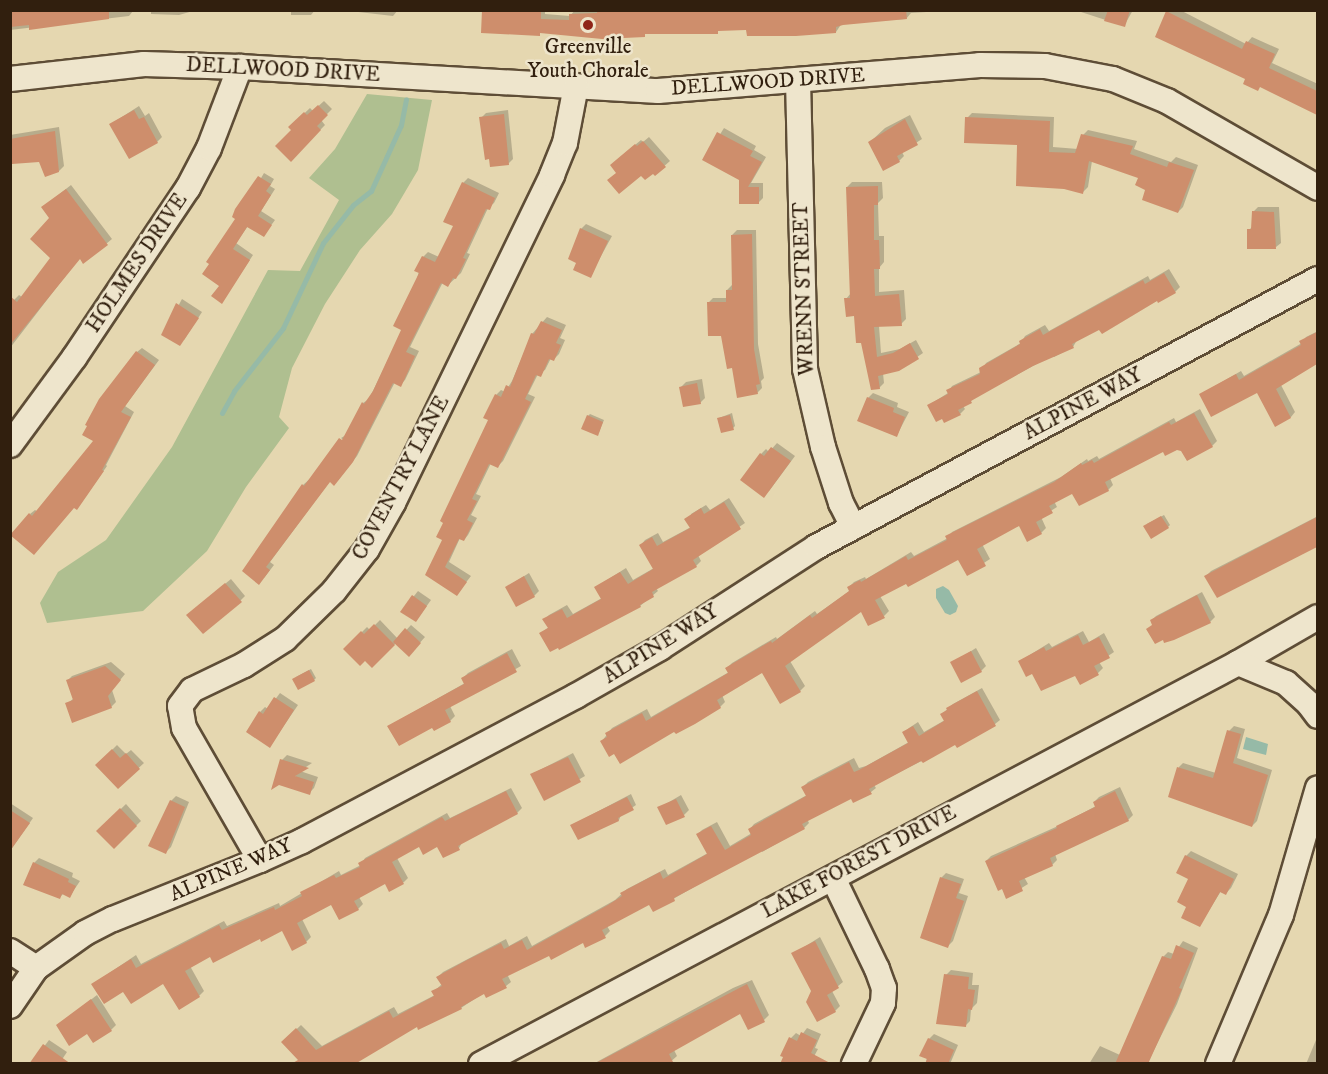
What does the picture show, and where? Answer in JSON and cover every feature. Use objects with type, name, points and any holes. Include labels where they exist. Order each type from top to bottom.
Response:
[{"type":"street","name":"DELLWOOD DRIVE","points":[[10,79],[144,64],[240,67],[658,91],[1000,65],[1045,66],[1113,79],[1167,101],[1317,188]]},
{"type":"street","name":"HOLMES DRIVE","points":[[10,445],[74,358],[188,188],[209,148],[240,67]]},
{"type":"street","name":"WRENN STREET","points":[[798,80],[805,369],[823,447],[841,503],[853,527]]},
{"type":"street","name":"COVENTRY LANE","points":[[260,860],[184,728],[180,706],[192,690],[244,665],[285,639],[334,591],[367,549],[393,503],[552,175],[565,143],[576,86]]},
{"type":"street","name":"ALPINE WAY","points":[[10,1006],[36,968],[85,933],[113,919],[260,860],[576,696],[660,648],[790,563],[853,527],[1317,279]]},
{"type":"street","name":"LAKE FOREST DRIVE","points":[[481,1064],[1238,663],[1317,617]]},
{"type":"street","points":[[1238,663],[1286,683],[1309,704],[1317,716]]},
{"type":"street","points":[[1218,1064],[1281,915],[1317,788]]},
{"type":"street","points":[[833,878],[884,988],[883,1003],[854,1064]]},
{"type":"street","points":[[10,951],[36,968]]},
{"type":"shaded area","points":[[367,94],[432,100],[418,170],[392,214],[360,250],[325,304],[292,368],[279,417],[289,428],[246,487],[207,551],[143,611],[47,623],[40,603],[58,572],[106,540],[172,447],[268,270],[300,271],[339,200],[309,178],[335,149]]},
{"type":"shaded area","points":[[943,586],[949,590],[958,606],[956,612],[950,615],[945,613],[936,598],[936,589]]},
{"type":"shaded area","points":[[1246,737],[1268,744],[1266,755],[1243,749]]},
{"type":"building","points":[[10,10],[109,10],[109,19],[29,30],[29,25],[10,27]]},
{"type":"building","points":[[482,10],[541,10],[541,19],[569,20],[569,14],[597,13],[597,10],[906,10],[907,19],[843,25],[836,27],[836,33],[796,36],[747,36],[746,30],[718,31],[718,34],[645,34],[645,37],[602,39],[540,33],[540,36],[481,33]]},
{"type":"building","points":[[1108,10],[1130,10],[1125,27],[1104,21]]},
{"type":"building","points":[[1166,11],[1242,49],[1246,41],[1275,54],[1269,68],[1317,91],[1317,115],[1260,87],[1258,91],[1243,84],[1245,79],[1155,37]]},
{"type":"building","points":[[318,105],[328,115],[317,126],[321,130],[291,162],[275,146],[291,130],[288,127],[304,112],[307,115]]},
{"type":"building","points":[[134,110],[139,119],[144,117],[158,143],[129,159],[109,124]]},
{"type":"building","points":[[504,114],[509,165],[490,167],[489,159],[485,160],[479,117]]},
{"type":"building","points":[[965,117],[1050,121],[1049,152],[1075,153],[1081,134],[1133,146],[1130,154],[1167,167],[1169,162],[1194,170],[1178,213],[1142,200],[1145,190],[1135,185],[1138,178],[1089,161],[1083,194],[1064,189],[1016,186],[1017,145],[964,143]]},
{"type":"building","points":[[905,119],[918,145],[897,156],[900,162],[883,171],[868,142]]},
{"type":"building","points":[[55,131],[59,172],[45,177],[39,162],[12,164],[10,139]]},
{"type":"building","points":[[717,132],[753,151],[750,156],[762,162],[748,187],[759,187],[759,204],[739,204],[739,180],[702,160]]},
{"type":"building","points":[[643,141],[666,167],[655,176],[653,174],[645,180],[641,176],[619,194],[607,180],[616,173],[610,165],[635,144],[637,146]]},
{"type":"building","points":[[258,176],[271,184],[266,191],[271,195],[258,216],[272,225],[264,237],[247,227],[233,249],[250,260],[222,304],[211,296],[219,286],[202,274],[209,264],[206,262],[235,219],[232,217],[235,209]]},
{"type":"building","points":[[462,182],[495,198],[490,210],[486,209],[463,258],[466,259],[456,279],[453,278],[448,287],[441,283],[406,352],[415,356],[401,387],[393,383],[353,462],[334,486],[330,482],[266,567],[270,570],[259,585],[242,571],[302,484],[304,486],[339,438],[342,440],[362,402],[364,404],[373,391],[401,330],[393,326],[419,273],[414,271],[422,256],[435,262],[453,226],[443,222]]},
{"type":"building","points":[[878,186],[878,205],[874,205],[874,240],[879,240],[880,269],[874,269],[875,296],[899,294],[902,326],[874,327],[877,357],[893,353],[910,343],[919,359],[899,371],[878,376],[880,389],[871,390],[861,343],[856,343],[854,316],[846,317],[844,298],[850,298],[846,187]]},
{"type":"building","points":[[66,189],[108,245],[83,264],[80,259],[10,345],[10,296],[17,302],[50,258],[30,239],[49,218],[41,207]]},
{"type":"building","points":[[1252,211],[1274,212],[1276,249],[1247,249],[1247,229],[1251,229]]},
{"type":"building","points":[[580,228],[608,241],[591,278],[573,270],[576,263],[568,259]]},
{"type":"building","points":[[752,234],[754,349],[760,384],[756,385],[758,394],[737,398],[732,368],[727,369],[721,336],[708,336],[707,302],[726,302],[726,290],[732,290],[731,235]]},
{"type":"building","points":[[1164,273],[1176,293],[1158,303],[1157,301],[1102,334],[1099,330],[1072,344],[1074,348],[1033,366],[971,401],[972,403],[958,410],[961,415],[944,423],[942,419],[936,422],[927,405],[948,394],[946,390],[980,374],[979,368],[1020,344],[1019,341],[1040,329],[1043,335],[1143,280],[1145,284]]},
{"type":"building","points":[[176,303],[199,318],[180,346],[161,335]]},
{"type":"building","points":[[541,321],[562,330],[556,343],[561,345],[554,361],[549,359],[541,377],[536,375],[525,399],[531,402],[498,468],[489,464],[472,499],[477,501],[467,520],[473,523],[464,541],[459,539],[445,567],[467,582],[457,596],[425,575],[442,540],[436,537],[443,523],[440,521],[488,420],[483,418],[495,394],[501,397],[506,385],[510,387],[531,333],[534,334]]},
{"type":"building","points":[[1317,332],[1317,364],[1276,389],[1291,418],[1275,427],[1257,393],[1211,417],[1199,394],[1236,374],[1239,380],[1301,345],[1299,341]]},
{"type":"building","points":[[136,351],[155,365],[121,412],[131,417],[102,470],[104,471],[77,510],[74,508],[34,555],[10,535],[29,513],[32,516],[93,441],[82,435],[87,426],[85,425],[99,399]]},
{"type":"building","points":[[697,383],[701,404],[683,407],[679,387]]},
{"type":"building","points":[[867,397],[894,408],[893,412],[905,417],[897,437],[857,421]]},
{"type":"building","points":[[1194,413],[1213,447],[1187,461],[1181,451],[1177,450],[1165,456],[1163,452],[1105,482],[1109,491],[1079,506],[1072,494],[1049,506],[1053,513],[1036,522],[1042,534],[1027,542],[1019,526],[977,549],[986,566],[967,576],[958,560],[908,587],[906,584],[875,600],[885,618],[868,626],[861,612],[785,666],[801,692],[780,704],[762,673],[717,700],[721,708],[695,724],[676,734],[674,732],[620,764],[614,754],[609,757],[600,741],[607,737],[605,733],[642,713],[646,721],[728,673],[725,668],[771,641],[772,643],[810,615],[812,618],[849,591],[847,587],[860,580],[861,582],[906,556],[908,560],[947,540],[945,536],[1054,482],[1081,463],[1082,465],[1092,460],[1094,463],[1169,422],[1171,425]]},
{"type":"building","points":[[587,415],[603,422],[598,436],[581,429]]},
{"type":"building","points":[[730,415],[734,430],[721,433],[717,418]]},
{"type":"building","points":[[771,447],[791,461],[764,498],[740,480],[760,453],[764,456]]},
{"type":"building","points":[[724,502],[741,529],[693,560],[697,567],[652,592],[654,597],[640,605],[641,607],[559,650],[558,648],[550,652],[539,633],[548,628],[542,619],[562,609],[567,618],[601,599],[594,587],[620,572],[628,584],[653,569],[639,545],[652,537],[657,546],[690,528],[684,519],[701,508],[704,514]]},
{"type":"building","points":[[1161,516],[1169,528],[1151,539],[1143,526]]},
{"type":"building","points":[[1317,517],[1317,547],[1217,598],[1204,576]]},
{"type":"building","points":[[524,576],[535,597],[516,607],[505,587]]},
{"type":"building","points":[[225,583],[242,602],[203,634],[186,615]]},
{"type":"building","points":[[412,595],[427,606],[416,622],[400,612]]},
{"type":"building","points":[[1197,595],[1211,623],[1174,640],[1164,643],[1163,640],[1155,644],[1146,629],[1152,625],[1150,620]]},
{"type":"building","points":[[374,624],[395,645],[372,668],[365,661],[360,666],[343,649],[361,631],[364,634]]},
{"type":"building","points":[[405,628],[421,643],[409,657],[393,642]]},
{"type":"building","points":[[1078,635],[1083,645],[1099,637],[1110,658],[1094,666],[1099,675],[1080,685],[1075,676],[1041,691],[1032,674],[1026,677],[1018,661],[1044,647],[1046,651]]},
{"type":"building","points":[[971,651],[982,672],[961,683],[950,662]]},
{"type":"building","points":[[507,653],[517,672],[445,710],[451,722],[434,731],[432,728],[399,746],[387,726],[464,684],[461,678]]},
{"type":"building","points":[[105,666],[121,680],[108,696],[112,708],[72,723],[65,703],[73,700],[66,680]]},
{"type":"building","points":[[309,670],[315,681],[298,690],[292,679]]},
{"type":"building","points":[[977,691],[996,726],[957,748],[955,745],[923,763],[921,761],[869,789],[872,794],[853,803],[851,799],[802,824],[805,829],[674,898],[675,901],[653,912],[649,905],[602,930],[606,938],[585,948],[583,943],[551,960],[549,956],[502,979],[507,988],[486,998],[484,994],[461,1007],[462,1009],[418,1030],[417,1027],[355,1064],[291,1064],[298,1060],[281,1042],[296,1028],[316,1050],[389,1011],[393,1018],[434,996],[431,991],[442,986],[436,977],[467,960],[501,943],[504,949],[522,940],[527,950],[608,905],[622,896],[620,893],[660,872],[663,879],[707,854],[696,834],[711,826],[725,850],[751,835],[748,829],[806,796],[801,787],[849,762],[854,772],[859,770],[908,743],[902,732],[913,726],[919,736],[944,721],[940,714],[947,710],[946,708]]},
{"type":"building","points":[[274,697],[294,710],[270,748],[246,732],[259,711],[263,714]]},
{"type":"building","points":[[1227,730],[1241,734],[1233,763],[1268,775],[1252,827],[1168,797],[1177,767],[1213,778]]},
{"type":"building","points":[[112,749],[120,758],[126,753],[140,769],[118,789],[95,765]]},
{"type":"building","points":[[568,757],[581,782],[544,801],[530,774]]},
{"type":"building","points":[[280,759],[309,768],[295,776],[314,782],[310,795],[279,785],[271,790]]},
{"type":"building","points":[[506,791],[518,814],[458,846],[460,850],[443,858],[437,847],[423,855],[419,847],[392,862],[404,884],[389,892],[385,884],[354,901],[359,910],[339,920],[331,905],[297,923],[307,943],[292,951],[282,931],[261,942],[260,939],[213,963],[210,957],[185,971],[200,997],[179,1010],[163,984],[131,1004],[123,992],[104,1004],[91,984],[131,959],[136,968],[219,925],[222,930],[274,907],[275,910],[302,896],[300,892],[334,875],[336,878],[360,867],[358,863],[442,817],[445,821]]},
{"type":"building","points":[[1115,791],[1129,821],[1050,858],[1053,866],[1019,881],[1023,891],[1006,899],[1002,889],[998,891],[985,861],[1057,828],[1056,826],[1095,807],[1093,802]]},
{"type":"building","points":[[627,797],[634,810],[618,818],[619,821],[578,840],[570,825]]},
{"type":"building","points":[[676,799],[685,817],[666,825],[657,807]]},
{"type":"building","points":[[170,800],[185,807],[166,854],[148,846]]},
{"type":"building","points":[[120,808],[137,826],[114,849],[96,831]]},
{"type":"building","points":[[10,810],[30,823],[10,851]]},
{"type":"building","points":[[1185,855],[1234,879],[1226,895],[1220,892],[1200,927],[1181,918],[1186,907],[1177,902],[1188,879],[1176,873]]},
{"type":"building","points":[[33,862],[69,879],[68,882],[76,886],[70,898],[62,894],[60,899],[23,885]]},
{"type":"building","points":[[940,877],[961,884],[956,898],[964,901],[948,948],[920,938]]},
{"type":"building","points":[[815,941],[839,988],[827,995],[836,1012],[817,1022],[806,1002],[811,991],[791,953]]},
{"type":"building","points":[[1176,945],[1194,953],[1179,988],[1182,989],[1148,1064],[1115,1064],[1162,956],[1171,959]]},
{"type":"building","points":[[944,974],[969,977],[968,989],[975,990],[972,1010],[968,1009],[966,1027],[936,1024]]},
{"type":"building","points":[[747,984],[765,1022],[748,1030],[740,1014],[669,1054],[674,1064],[594,1064]]},
{"type":"building","points":[[91,999],[112,1031],[93,1043],[87,1034],[69,1046],[56,1025]]},
{"type":"building","points":[[801,1032],[817,1040],[811,1053],[832,1064],[780,1064],[783,1057],[780,1056],[789,1037],[797,1041]]},
{"type":"building","points":[[928,1038],[954,1050],[948,1064],[925,1064],[927,1059],[919,1056]]},
{"type":"building","points":[[43,1044],[71,1064],[29,1064]]},
{"type":"waterway","points":[[222,413],[234,391],[283,328],[323,243],[353,205],[371,191],[401,125],[406,99]]},
{"type":"place","name":"Greenville Youth Chorale","points":[[588,25]]}]
